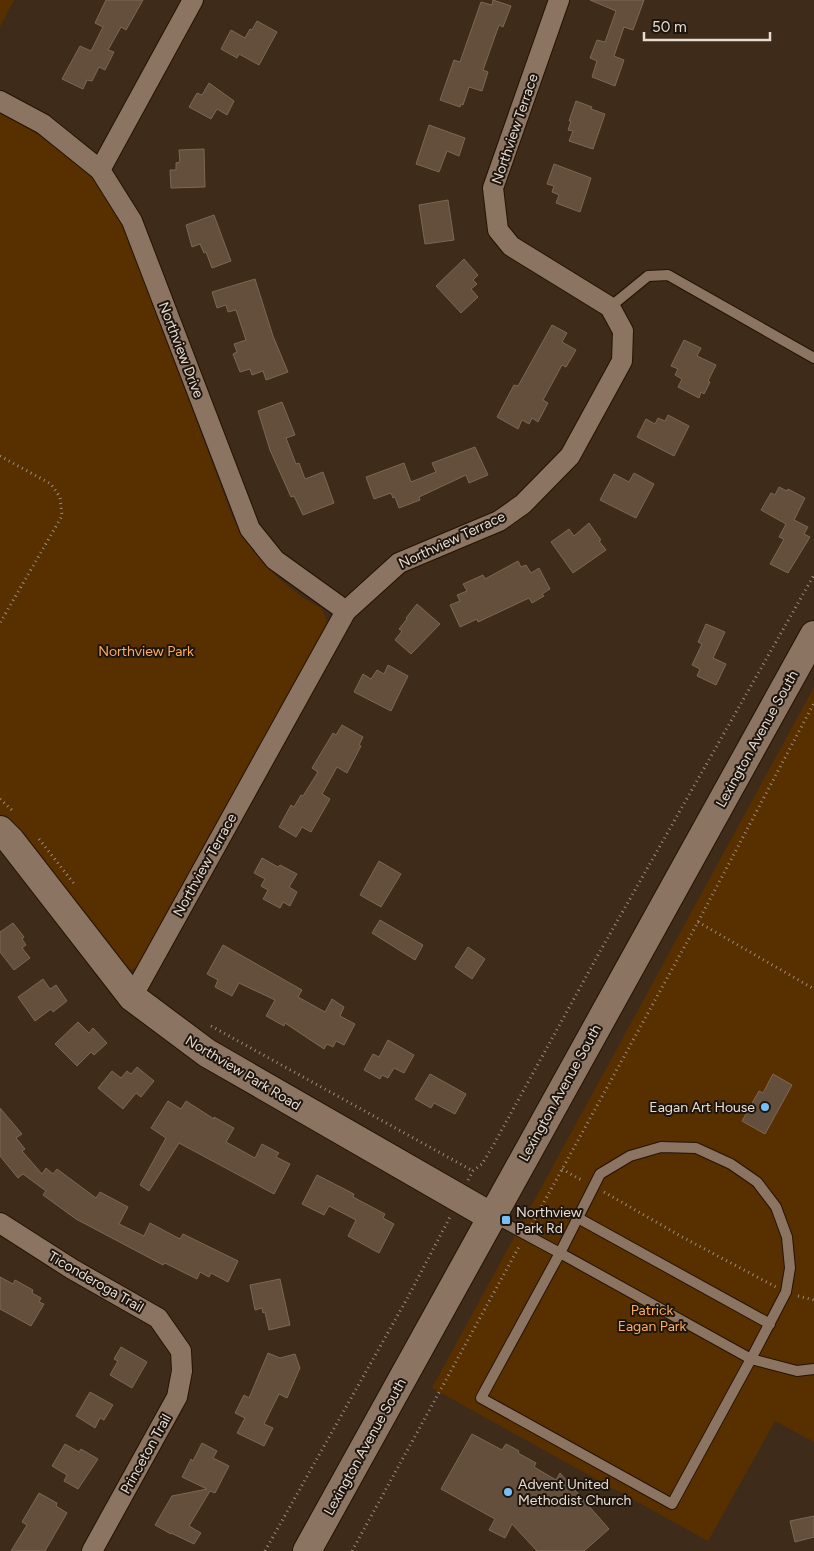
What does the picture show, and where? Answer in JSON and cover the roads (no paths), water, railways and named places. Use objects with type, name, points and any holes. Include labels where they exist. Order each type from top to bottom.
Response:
[{"type":"street","points":[[100,170],[193,0]]},
{"type":"street","name":"Northview Terrace","points":[[132,998],[346,611],[399,564],[499,521],[523,504],[570,456],[622,361],[623,331],[610,307],[511,246],[498,230],[493,188],[559,0]]},
{"type":"street","name":"Northview Drive","points":[[0,101],[43,124],[100,170],[132,221],[250,529],[275,560],[346,611]]},
{"type":"street","name":"Lexington Avenue South","points":[[307,1551],[814,635]]},
{"type":"street","name":"Northview Park Road","points":[[8,822],[11,841],[132,998],[207,1054],[492,1217]]},
{"type":"street","name":"Ticonderoga Trail","points":[[0,1224],[72,1269],[158,1318],[181,1351]]},
{"type":"street","name":"Princeton Trail","points":[[92,1551],[177,1397],[182,1371],[181,1351]]},
{"type":"lane","points":[[610,307],[648,276],[668,276],[814,358]]},
{"type":"lane","points":[[661,1147],[696,1148],[731,1164],[757,1182],[776,1207],[787,1237],[790,1268],[786,1292],[672,1504],[481,1398],[578,1218],[600,1174],[630,1156],[661,1147]]},
{"type":"lane","points":[[492,1217],[751,1358],[797,1371],[814,1368]]},
{"type":"lane","points":[[578,1218],[770,1324]]},
{"type":"place","name":"Eagan Art House","points":[[765,1107]]},
{"type":"place","name":"Northview Park Rd","points":[[506,1220]]},
{"type":"place","name":"Advent United Methodist Church","points":[[508,1492]]},
{"type":"park label","name":"Northview Park","points":[[146,651]]},
{"type":"park label","name":"Patrick Eagan Park","points":[[652,1318]]}]
